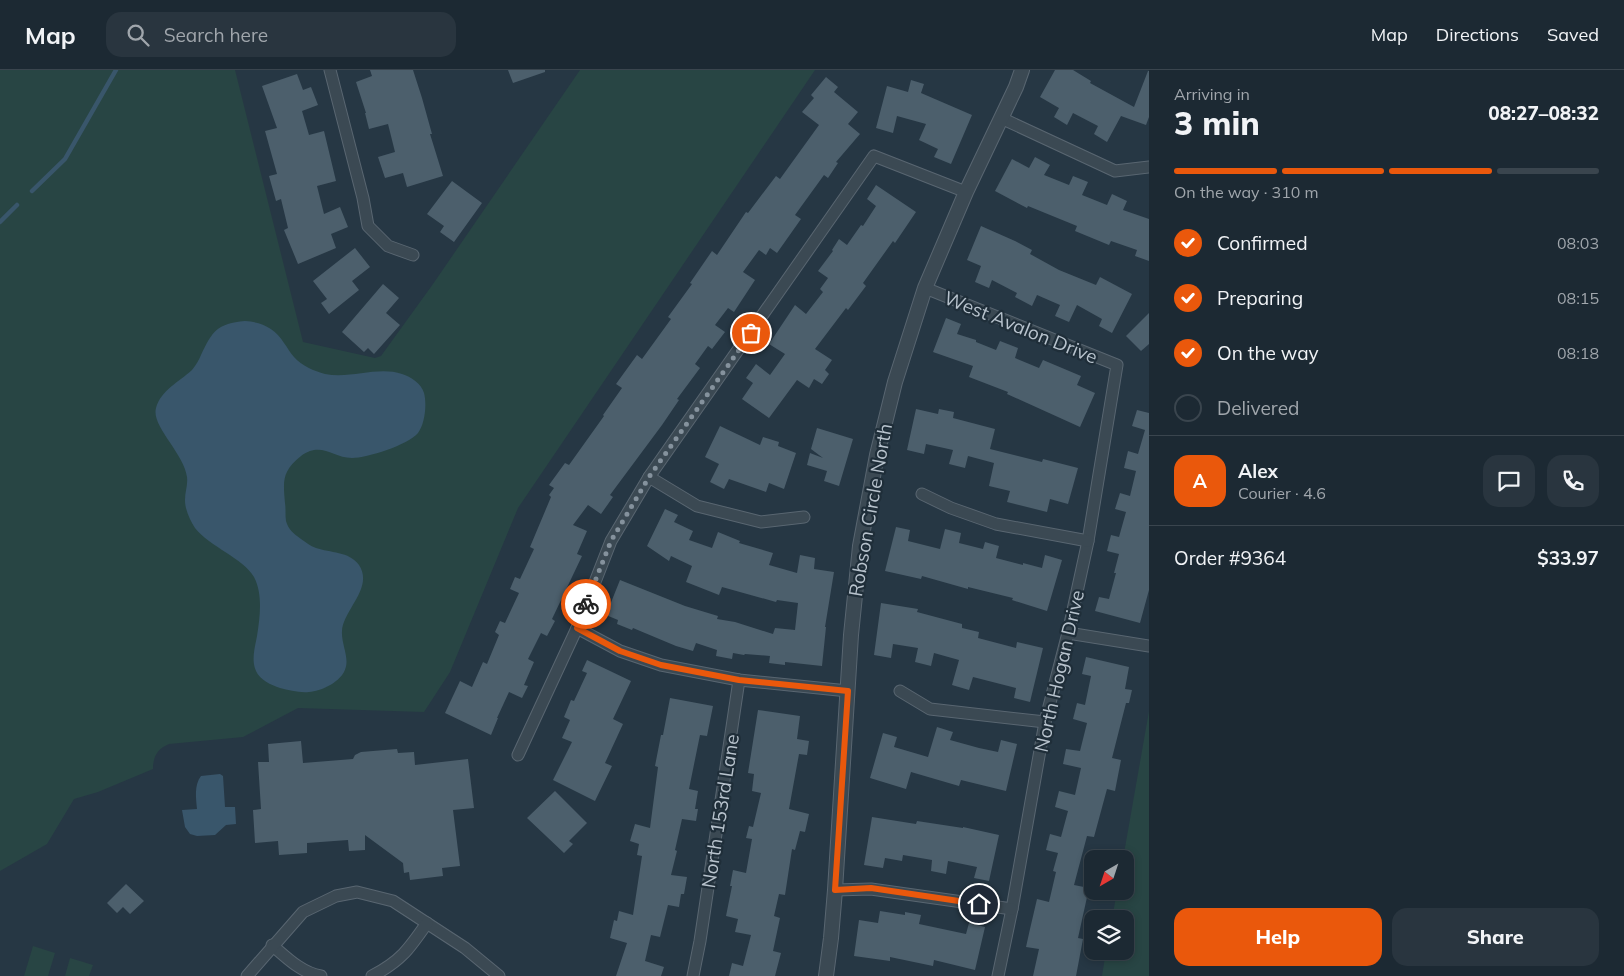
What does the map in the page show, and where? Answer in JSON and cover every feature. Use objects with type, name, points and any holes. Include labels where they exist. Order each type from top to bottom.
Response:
[{"type":"street","points":[[330,70],[363,198],[368,226],[388,246],[413,255]]},
{"type":"street","name":"Robson Circle North","points":[[826,976],[835,890],[851,635],[860,546],[867,502],[895,382],[925,288],[966,192],[1002,118],[1022,70]]},
{"type":"street","points":[[1002,118],[1115,171],[1149,167]]},
{"type":"street","points":[[518,755],[577,628],[611,541],[649,477],[874,156],[966,192]]},
{"type":"street","name":"West Avalon Drive","points":[[925,288],[1117,365]]},
{"type":"street","name":"North Hogan Drive","points":[[998,976],[1012,909],[1045,722],[1088,542],[1117,365]]},
{"type":"street","points":[[649,477],[697,506],[760,522],[804,517]]},
{"type":"street","points":[[922,494],[951,508],[996,524],[1088,542]]},
{"type":"street","points":[[577,628],[620,651],[661,665],[739,680],[848,691]]},
{"type":"street","points":[[1068,632],[1149,646]]},
{"type":"street","name":"North 153rd Lane","points":[[693,976],[700,941],[739,680]]},
{"type":"street","points":[[900,692],[930,709],[1045,722]]},
{"type":"street","points":[[835,890],[871,888],[1012,909]]},
{"type":"street","points":[[247,976],[272,945],[303,912],[336,896],[357,892],[393,900],[465,948],[499,976]]},
{"type":"street","points":[[372,976],[388,968],[408,951],[427,923]]},
{"type":"street","points":[[272,945],[291,962],[312,974],[321,976]]},
{"type":"green space","points":[[0,70],[235,70],[303,342],[375,358],[381,356],[433,284],[580,70],[815,70],[518,508],[450,672],[424,712],[298,708],[243,737],[169,744],[161,748],[156,754],[153,769],[98,792],[74,799],[47,844],[0,871]]},
{"type":"green space","points":[[1149,711],[1149,976],[1102,976],[1105,960],[1134,960],[1134,910],[1114,910],[1115,900],[1134,900],[1134,850],[1125,850]]},
{"type":"green space","points":[[33,946],[55,953],[48,976],[24,976]]},
{"type":"green space","points":[[70,958],[93,965],[89,976],[65,976]]},
{"type":"water","points":[[245,321],[262,324],[272,330],[297,360],[312,370],[335,375],[384,371],[402,374],[418,383],[423,389],[425,398],[425,414],[420,429],[413,438],[406,442],[377,453],[352,458],[321,450],[308,452],[295,461],[285,477],[286,521],[290,529],[298,537],[314,547],[339,553],[355,560],[363,574],[363,582],[347,615],[342,631],[347,662],[344,672],[333,683],[324,688],[309,692],[280,688],[266,682],[258,674],[254,658],[260,613],[260,598],[257,584],[249,570],[201,535],[193,525],[185,504],[187,477],[185,468],[158,423],[156,415],[156,408],[162,396],[192,370],[213,334],[222,326]]},
{"type":"water","points":[[220,774],[223,776],[225,807],[235,807],[236,824],[226,825],[215,835],[197,836],[190,834],[185,827],[182,810],[197,809],[196,787],[201,776]]},
{"type":"building","points":[[370,70],[413,70],[443,176],[407,187],[403,173],[385,178],[378,157],[395,152],[388,124],[369,129],[356,82],[372,76]]},
{"type":"building","points":[[508,70],[545,70],[545,72],[513,83]]},
{"type":"building","points":[[1055,70],[1073,70],[1091,81],[1090,83],[1134,107],[1149,71],[1149,117],[1146,125],[1121,116],[1107,142],[1094,134],[1098,126],[1073,113],[1067,125],[1054,117],[1059,108],[1040,97]]},
{"type":"building","points":[[297,74],[303,90],[311,87],[318,105],[302,111],[309,135],[324,131],[336,181],[317,186],[324,214],[340,207],[348,227],[331,234],[336,248],[298,264],[284,230],[288,228],[281,199],[276,201],[269,176],[277,174],[265,131],[277,128],[262,86]]},
{"type":"building","points":[[826,77],[838,87],[834,92],[858,112],[848,124],[860,134],[836,162],[838,163],[828,178],[824,175],[795,215],[801,219],[777,253],[770,248],[766,255],[759,250],[743,272],[755,280],[734,312],[728,308],[715,325],[725,332],[712,349],[708,346],[695,364],[700,368],[677,399],[679,400],[662,425],[610,495],[613,497],[601,514],[588,505],[573,525],[587,531],[577,554],[582,556],[552,619],[555,621],[547,636],[541,633],[528,659],[534,662],[524,685],[528,686],[522,698],[509,692],[491,735],[445,713],[460,681],[472,687],[483,662],[487,664],[499,635],[495,632],[500,621],[505,623],[519,593],[510,589],[515,577],[520,579],[534,549],[530,547],[551,497],[549,495],[554,488],[549,485],[565,463],[569,465],[604,416],[622,388],[616,384],[637,355],[642,359],[671,319],[668,317],[692,284],[690,283],[712,251],[717,255],[746,212],[748,213],[776,176],[780,179],[819,125],[802,112],[814,98],[811,95]]},
{"type":"building","points":[[911,80],[924,84],[921,93],[972,115],[951,164],[934,157],[938,149],[919,140],[926,124],[897,116],[893,133],[876,128],[887,86],[908,92]]},
{"type":"building","points":[[1035,157],[1050,165],[1044,175],[1069,185],[1073,176],[1088,182],[1082,195],[1107,205],[1112,194],[1127,201],[1123,210],[1149,219],[1149,261],[1135,256],[1137,250],[1111,241],[1109,245],[1075,231],[1077,226],[1028,206],[1027,208],[995,191],[1012,159],[1029,168]]},
{"type":"building","points":[[452,181],[482,203],[454,242],[440,232],[444,226],[427,214]]},
{"type":"building","points":[[876,185],[916,212],[895,243],[893,241],[863,283],[866,286],[848,310],[846,308],[815,349],[832,360],[825,370],[829,374],[822,384],[814,379],[809,388],[797,380],[769,418],[742,399],[753,383],[746,378],[756,364],[770,375],[785,354],[769,344],[795,305],[806,314],[823,292],[820,289],[828,278],[818,271],[833,251],[839,239],[847,245],[861,225],[863,226],[876,206],[867,199]]},
{"type":"building","points":[[981,226],[1032,250],[1030,254],[1059,270],[1096,285],[1100,277],[1132,294],[1112,333],[1099,326],[1102,319],[1077,305],[1069,322],[1055,316],[1060,305],[1037,295],[1032,306],[1015,297],[1017,293],[992,280],[989,288],[975,282],[981,266],[967,260]]},
{"type":"building","points":[[355,248],[370,267],[352,281],[359,290],[329,314],[321,303],[327,299],[313,281]]},
{"type":"building","points":[[383,284],[399,298],[386,313],[400,325],[374,354],[368,348],[364,352],[342,332]]},
{"type":"building","points":[[1149,313],[1149,344],[1141,351],[1126,336]]},
{"type":"building","points":[[946,318],[961,324],[957,334],[976,340],[976,342],[996,350],[1000,341],[1018,348],[1015,358],[1039,368],[1043,360],[1081,376],[1077,385],[1095,393],[1080,427],[1007,394],[1008,392],[969,377],[973,366],[933,352]]},
{"type":"building","points":[[916,409],[938,414],[939,409],[954,412],[953,418],[995,429],[990,449],[1042,462],[1043,459],[1078,468],[1068,504],[1050,499],[1047,512],[1007,502],[1010,491],[989,486],[994,463],[968,456],[965,468],[949,464],[953,450],[926,444],[924,454],[907,450]]},
{"type":"building","points":[[1137,410],[1149,413],[1149,590],[1140,623],[1095,611],[1099,597],[1109,599],[1116,573],[1114,573],[1119,554],[1107,551],[1111,535],[1119,537],[1126,512],[1115,509],[1120,493],[1130,496],[1136,471],[1124,468],[1128,451],[1138,454],[1145,430],[1132,426]]},
{"type":"building","points":[[720,426],[760,445],[763,437],[779,442],[778,446],[796,453],[784,489],[769,483],[766,492],[729,479],[724,489],[710,482],[719,464],[705,457]]},
{"type":"building","points":[[817,428],[853,439],[839,486],[824,481],[827,471],[807,465],[810,453],[823,458],[811,449]]},
{"type":"building","points":[[665,509],[678,515],[674,522],[693,531],[689,540],[712,548],[718,532],[740,541],[739,543],[773,553],[769,565],[797,573],[800,555],[815,558],[814,569],[834,572],[825,627],[822,666],[785,662],[785,665],[769,663],[770,656],[733,653],[732,659],[716,656],[717,650],[696,643],[693,651],[633,628],[632,630],[617,624],[618,620],[606,615],[620,580],[685,606],[718,616],[717,619],[735,622],[773,634],[775,628],[795,630],[798,603],[777,600],[776,602],[722,587],[719,595],[686,582],[692,566],[671,556],[669,561],[647,546]]},
{"type":"building","points":[[896,527],[910,530],[908,541],[940,549],[945,529],[961,533],[959,543],[983,549],[985,542],[999,546],[996,558],[1042,568],[1045,555],[1062,560],[1047,611],[1012,600],[1013,598],[968,587],[968,589],[922,576],[921,579],[885,571]]},
{"type":"building","points":[[881,603],[918,609],[917,612],[962,624],[962,628],[979,632],[978,638],[1016,648],[1017,642],[1043,648],[1030,702],[1014,698],[1016,688],[973,677],[969,690],[952,685],[959,660],[934,653],[931,666],[915,662],[918,648],[893,644],[891,658],[874,655]]},
{"type":"building","points":[[1086,657],[1129,667],[1125,689],[1132,690],[1129,703],[1126,703],[1112,758],[1121,760],[1115,791],[1107,789],[1094,837],[1087,836],[1074,885],[1084,887],[1084,900],[1086,900],[1078,938],[1083,939],[1076,976],[1033,976],[1039,949],[1026,947],[1037,899],[1049,902],[1056,872],[1053,871],[1058,853],[1046,850],[1050,834],[1061,837],[1068,811],[1055,807],[1059,791],[1075,795],[1081,768],[1063,764],[1066,749],[1080,751],[1087,723],[1073,719],[1077,703],[1085,705],[1091,676],[1082,674]]},
{"type":"building","points":[[587,660],[631,681],[613,719],[623,724],[605,763],[612,766],[595,801],[553,780],[572,742],[562,738],[570,720],[564,717],[571,700],[574,701],[587,673],[582,671]]},
{"type":"building","points":[[670,698],[713,706],[707,736],[700,735],[689,789],[698,791],[695,809],[698,809],[696,821],[682,819],[671,875],[687,877],[684,894],[681,894],[679,907],[668,905],[660,937],[651,935],[645,961],[664,967],[661,976],[616,976],[627,943],[610,938],[614,920],[617,921],[619,911],[633,915],[642,856],[637,855],[639,844],[630,841],[635,824],[650,828],[658,767],[655,766]]},
{"type":"building","points":[[758,710],[800,716],[797,739],[809,741],[807,755],[799,754],[789,809],[809,814],[805,832],[800,831],[795,850],[792,849],[785,895],[779,894],[774,916],[780,918],[773,951],[781,953],[775,976],[729,976],[732,963],[743,966],[751,935],[735,932],[738,919],[726,916],[733,870],[746,873],[752,839],[746,838],[749,826],[753,827],[761,793],[752,791],[754,774],[748,773]]},
{"type":"building","points":[[937,727],[953,732],[950,740],[979,748],[998,752],[1001,740],[1017,744],[1006,791],[961,780],[959,786],[911,772],[906,789],[870,778],[883,733],[897,737],[894,747],[928,757]]},
{"type":"building","points":[[301,741],[303,763],[353,759],[355,755],[361,752],[397,749],[398,753],[414,752],[415,765],[468,759],[474,808],[453,810],[460,866],[442,868],[443,876],[410,880],[409,872],[404,873],[403,863],[365,835],[365,850],[349,851],[348,840],[307,843],[307,853],[279,855],[278,841],[255,843],[253,810],[261,809],[258,762],[269,762],[268,744]]},
{"type":"building","points":[[555,791],[587,823],[569,841],[573,844],[564,853],[527,818]]},
{"type":"building","points":[[872,817],[916,824],[917,821],[963,827],[999,835],[989,881],[974,878],[977,867],[948,861],[946,874],[931,871],[932,860],[903,855],[902,861],[885,858],[883,868],[864,865]]},
{"type":"building","points":[[126,884],[144,901],[130,914],[123,907],[117,913],[107,903]]},
{"type":"building","points":[[880,911],[905,915],[905,912],[921,915],[919,924],[966,934],[969,923],[985,927],[975,970],[934,960],[933,966],[890,957],[890,961],[854,956],[859,920],[878,923]]},
{"type":"waterway","points":[[32,191],[65,159],[116,70]]},
{"type":"waterway","points":[[0,222],[17,205]]},
{"type":"way so far","points":[[586,604],[611,541],[649,477],[751,333]]},
{"type":"route","points":[[586,604],[577,628],[620,651],[661,665],[739,680],[848,691],[835,890],[871,888],[979,904]]}]
